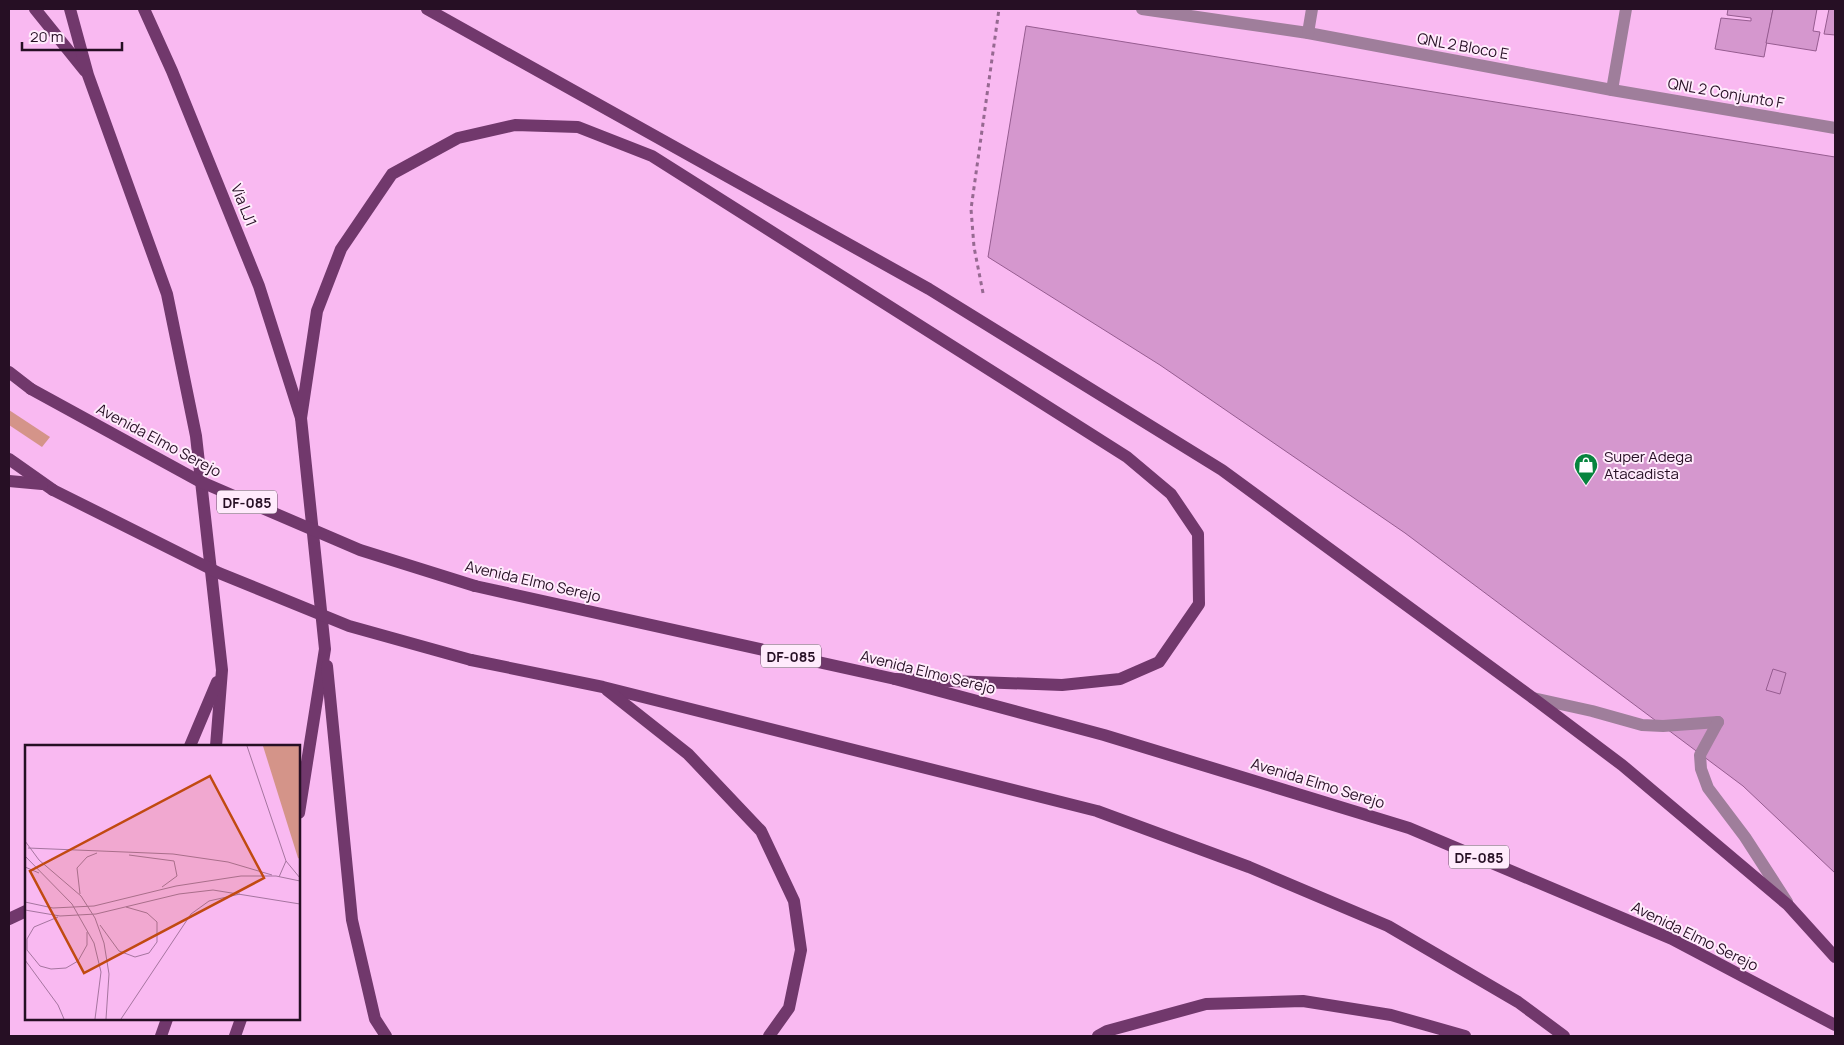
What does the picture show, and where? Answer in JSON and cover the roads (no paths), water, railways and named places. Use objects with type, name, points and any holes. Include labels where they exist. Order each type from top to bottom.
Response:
[{"type":"main road","points":[[35,9],[88,75]]},
{"type":"main road","points":[[70,9],[88,75],[168,294],[196,436],[222,670],[216,745]]},
{"type":"main road","name":"Via LJ1","points":[[144,9],[172,71],[259,286],[301,418]]},
{"type":"main road","points":[[427,9],[928,289],[1222,470],[1534,698],[1622,765],[1788,905],[1835,957]]},
{"type":"main road","points":[[386,1036],[375,1019],[352,920],[301,418],[317,311],[341,250],[392,174],[458,138],[515,125],[578,127],[652,156],[1127,457],[1172,494],[1198,534],[1199,604],[1159,662],[1120,679],[1062,685],[895,679]]},
{"type":"main road","name":"Avenida Elmo Serejo","points":[[9,372],[31,389],[199,481],[360,550],[475,586],[895,679],[1104,735],[1409,828],[1672,939],[1835,1025]]},
{"type":"main road","points":[[9,459],[49,488],[219,573],[349,626],[471,660],[603,687],[1106,814],[1249,867],[1388,926],[1518,1002],[1564,1036]]},
{"type":"main road","points":[[9,481],[49,488]]},
{"type":"main road","points":[[300,806],[325,649]]},
{"type":"main road","points":[[190,745],[222,670]]},
{"type":"main road","points":[[603,687],[688,754],[761,831],[794,901],[801,950],[789,1008],[769,1036]]},
{"type":"main road","points":[[9,919],[25,911]]},
{"type":"main road","points":[[1098,1036],[1107,1031],[1206,1004],[1303,1002],[1391,1015],[1465,1036]]},
{"type":"main road","points":[[161,1036],[167,1020]]},
{"type":"main road","points":[[235,1036],[241,1020]]},
{"type":"street","name":"QNL 2 Bloco E","points":[[1142,9],[1308,34],[1612,90]]},
{"type":"street","points":[[1308,34],[1312,9]]},
{"type":"street","points":[[1612,90],[1626,9]]},
{"type":"street","name":"QNL 2 Conjunto F","points":[[1612,90],[1835,128]]},
{"type":"street","points":[[1534,698],[1642,725],[1664,726],[1718,722],[1700,755],[1701,769],[1708,788],[1745,837],[1788,905]]},
{"type":"place","name":"Super Adega Atacadista","points":[[1586,486]]}]
